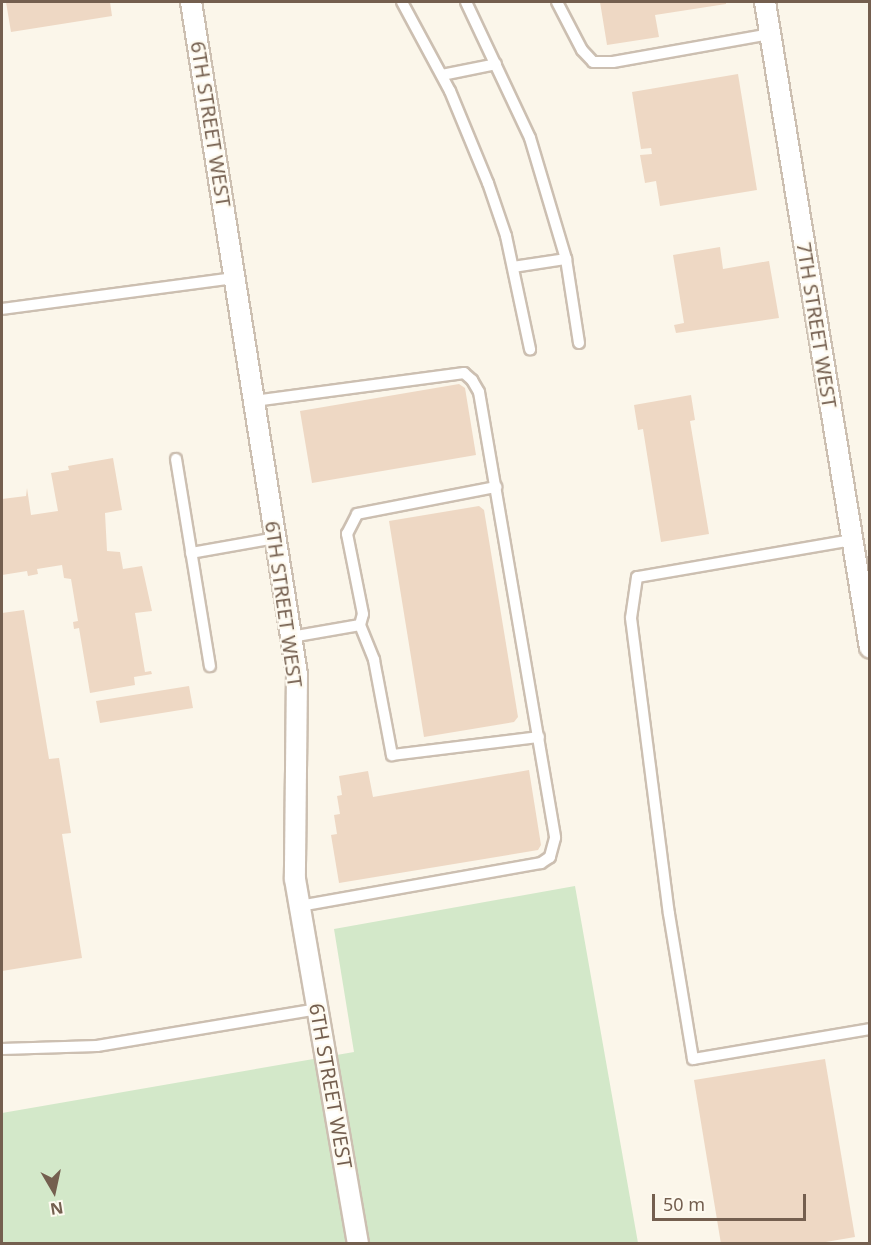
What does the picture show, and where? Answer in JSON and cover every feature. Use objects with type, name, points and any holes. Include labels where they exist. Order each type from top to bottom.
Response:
[{"type":"street","name":"6TH STREET WEST","points":[[191,2],[297,674],[295,879],[358,1244]]},
{"type":"street","name":"7TH STREET WEST","points":[[765,2],[870,648]]},
{"type":"lane","points":[[402,2],[442,75],[488,183],[513,267],[530,349]]},
{"type":"lane","points":[[466,2],[530,138],[566,260],[579,343]]},
{"type":"lane","points":[[557,2],[582,50],[593,62],[613,62],[770,34]]},
{"type":"lane","points":[[442,75],[496,64]]},
{"type":"lane","points":[[513,267],[566,260]]},
{"type":"lane","points":[[2,309],[235,278]]},
{"type":"lane","points":[[254,401],[464,373],[479,392],[555,838],[550,857],[532,865],[299,906]]},
{"type":"lane","points":[[176,459],[210,666]]},
{"type":"lane","points":[[495,487],[357,514],[350,522],[347,534],[363,614],[360,625],[374,660],[392,755],[539,737]]},
{"type":"lane","points":[[191,553],[276,538]]},
{"type":"lane","points":[[852,540],[637,577],[631,618],[669,914],[693,1059],[870,1029]]},
{"type":"lane","points":[[291,637],[360,625]]},
{"type":"lane","points":[[2,1049],[97,1046],[318,1009]]},
{"type":"green space","points":[[575,886],[638,1243],[2,1244],[2,1113],[354,1052],[334,929]]},
{"type":"building","points":[[6,2],[110,2],[112,16],[11,32]]},
{"type":"building","points":[[600,2],[726,2],[726,4],[655,15],[659,37],[607,45]]},
{"type":"building","points":[[738,74],[757,190],[660,206],[656,181],[645,183],[640,155],[652,154],[651,148],[641,149],[632,92]]},
{"type":"building","points":[[720,247],[723,269],[769,261],[779,318],[676,333],[674,325],[684,323],[673,255]]},
{"type":"building","points":[[459,384],[465,388],[476,455],[312,483],[300,411]]},
{"type":"building","points":[[691,395],[695,420],[690,421],[709,534],[661,542],[643,429],[638,430],[634,405]]},
{"type":"building","points":[[113,458],[122,510],[105,513],[107,551],[120,552],[123,569],[142,566],[152,611],[135,613],[145,672],[151,671],[152,674],[134,677],[135,685],[90,693],[79,628],[74,629],[73,622],[78,621],[71,579],[64,578],[62,565],[37,569],[38,574],[28,576],[27,571],[2,575],[2,499],[26,496],[27,488],[31,515],[58,511],[51,473],[69,470],[68,466]]},
{"type":"building","points":[[479,506],[484,510],[518,717],[514,722],[424,737],[389,521]]},
{"type":"building","points":[[24,610],[49,759],[59,758],[71,833],[62,834],[82,958],[2,971],[2,613]]},
{"type":"building","points":[[189,686],[193,708],[100,723],[96,701]]},
{"type":"building","points":[[529,770],[541,845],[538,850],[339,883],[331,835],[337,834],[334,815],[340,814],[337,796],[342,795],[339,776],[368,771],[373,797]]},
{"type":"building","points":[[825,1059],[855,1237],[814,1244],[721,1244],[694,1080]]}]
